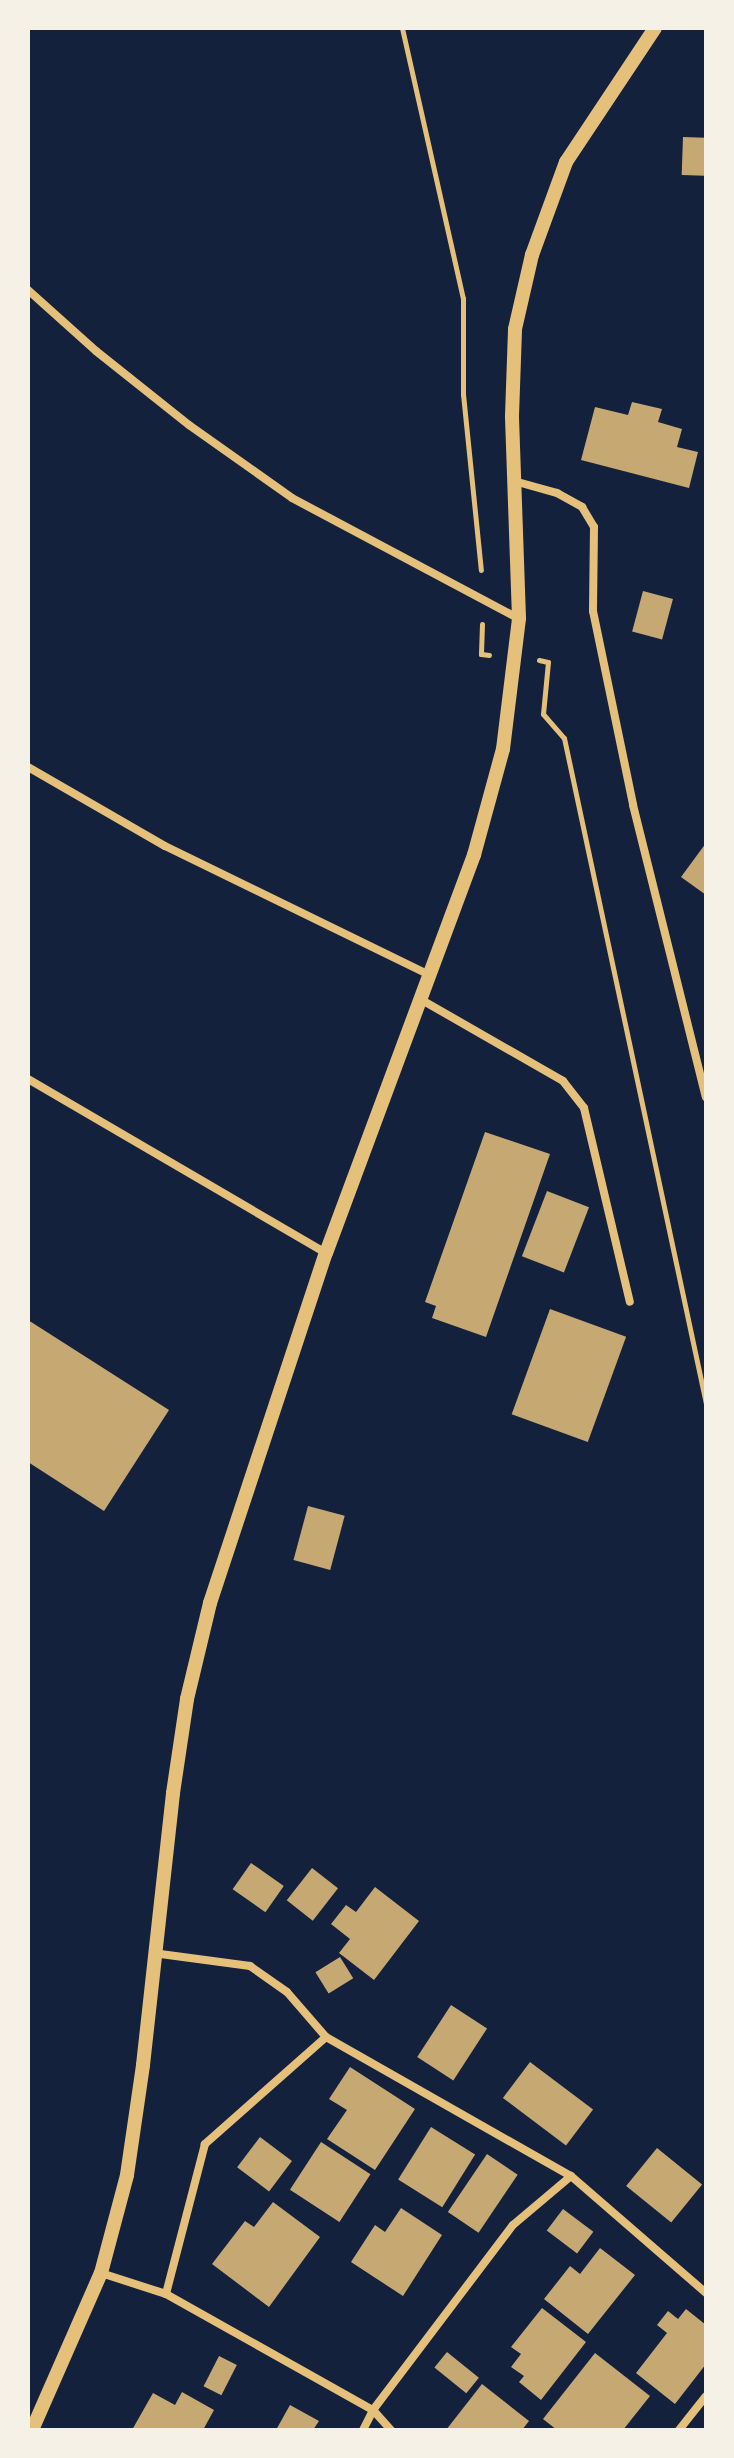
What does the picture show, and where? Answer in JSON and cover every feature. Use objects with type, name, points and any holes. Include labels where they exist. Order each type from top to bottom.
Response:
[{"type":"street","points":[[32,2430],[101,2273],[127,2175],[187,1699],[210,1603],[326,1253],[474,855],[499,764],[519,618],[514,481],[515,329],[532,255],[566,162],[655,28]]},
{"type":"street","points":[[28,290],[96,351],[177,416],[292,498],[519,618]]},
{"type":"street","points":[[514,481],[557,493],[582,507],[594,527],[593,611],[633,805],[706,1097]]},
{"type":"street","points":[[28,767],[165,846],[428,974]]},
{"type":"street","points":[[419,999],[563,1081],[584,1108],[630,1302]]},
{"type":"street","points":[[28,1079],[326,1253]]},
{"type":"street","points":[[153,1953],[250,1966],[287,1992],[326,2037],[571,2176],[706,2293]]},
{"type":"street","points":[[166,2294],[205,2144],[326,2037]]},
{"type":"street","points":[[363,2430],[373,2410],[513,2225],[571,2176]]},
{"type":"street","points":[[101,2273],[166,2294],[373,2410],[391,2430]]},
{"type":"street","points":[[679,2430],[706,2396]]},
{"type":"path","points":[[402,28],[463,298],[463,394],[476,497],[483,597],[481,654],[548,662],[543,714],[564,738],[706,1404]]},
{"type":"building","points":[[683,137],[706,138],[705,176],[682,175]]},
{"type":"building","points":[[632,402],[662,409],[658,422],[682,429],[677,447],[698,452],[689,488],[581,460],[595,407],[628,415]]},
{"type":"building","points":[[643,591],[673,599],[662,640],[632,632]]},
{"type":"building","points":[[706,843],[706,895],[681,877]]},
{"type":"building","points":[[485,1132],[550,1154],[486,1337],[432,1318],[436,1306],[425,1302]]},
{"type":"building","points":[[547,1191],[589,1207],[564,1272],[522,1256]]},
{"type":"building","points":[[550,1309],[626,1337],[588,1442],[512,1414]]},
{"type":"building","points":[[28,1320],[169,1410],[104,1511],[28,1462]]},
{"type":"building","points":[[308,1506],[345,1516],[330,1570],[294,1560]]},
{"type":"building","points":[[251,1863],[284,1886],[265,1912],[233,1889]]},
{"type":"building","points":[[312,1868],[338,1888],[313,1921],[287,1900]]},
{"type":"building","points":[[375,1887],[419,1921],[374,1980],[339,1953],[350,1939],[331,1924],[346,1905],[356,1912]]},
{"type":"building","points":[[340,1957],[353,1978],[329,1994],[315,1972]]},
{"type":"building","points":[[451,2005],[487,2028],[453,2080],[417,2057]]},
{"type":"building","points":[[530,2062],[593,2110],[566,2145],[503,2098]]},
{"type":"building","points":[[350,2067],[415,2109],[375,2170],[327,2139],[347,2110],[329,2099]]},
{"type":"building","points":[[431,2127],[475,2155],[442,2207],[398,2180]]},
{"type":"building","points":[[260,2137],[292,2161],[269,2191],[237,2167]]},
{"type":"building","points":[[321,2142],[370,2174],[339,2222],[290,2190]]},
{"type":"building","points":[[657,2148],[702,2185],[671,2223],[626,2186]]},
{"type":"building","points":[[487,2154],[518,2175],[479,2233],[448,2212]]},
{"type":"building","points":[[273,2202],[320,2237],[269,2307],[212,2264],[245,2221],[254,2227]]},
{"type":"building","points":[[401,2208],[442,2235],[403,2296],[351,2262],[375,2225],[385,2232]]},
{"type":"building","points":[[563,2209],[593,2232],[577,2253],[547,2231]]},
{"type":"building","points":[[600,2248],[635,2275],[588,2334],[544,2299],[570,2266],[580,2274]]},
{"type":"building","points":[[542,2308],[586,2342],[541,2400],[519,2382],[524,2376],[511,2367],[521,2354],[511,2347]]},
{"type":"building","points":[[686,2309],[706,2325],[706,2364],[675,2404],[636,2373],[667,2333],[657,2325],[668,2311],[678,2319]]},
{"type":"building","points":[[447,2352],[479,2378],[466,2393],[434,2368]]},
{"type":"building","points":[[595,2353],[650,2396],[623,2430],[557,2430],[543,2419]]},
{"type":"building","points":[[219,2356],[237,2365],[221,2395],[204,2386]]},
{"type":"building","points":[[482,2384],[529,2421],[522,2430],[446,2430]]},
{"type":"building","points":[[182,2392],[214,2410],[203,2430],[132,2430],[153,2393],[175,2405]]},
{"type":"building","points":[[290,2405],[319,2421],[313,2430],[276,2430]]}]
